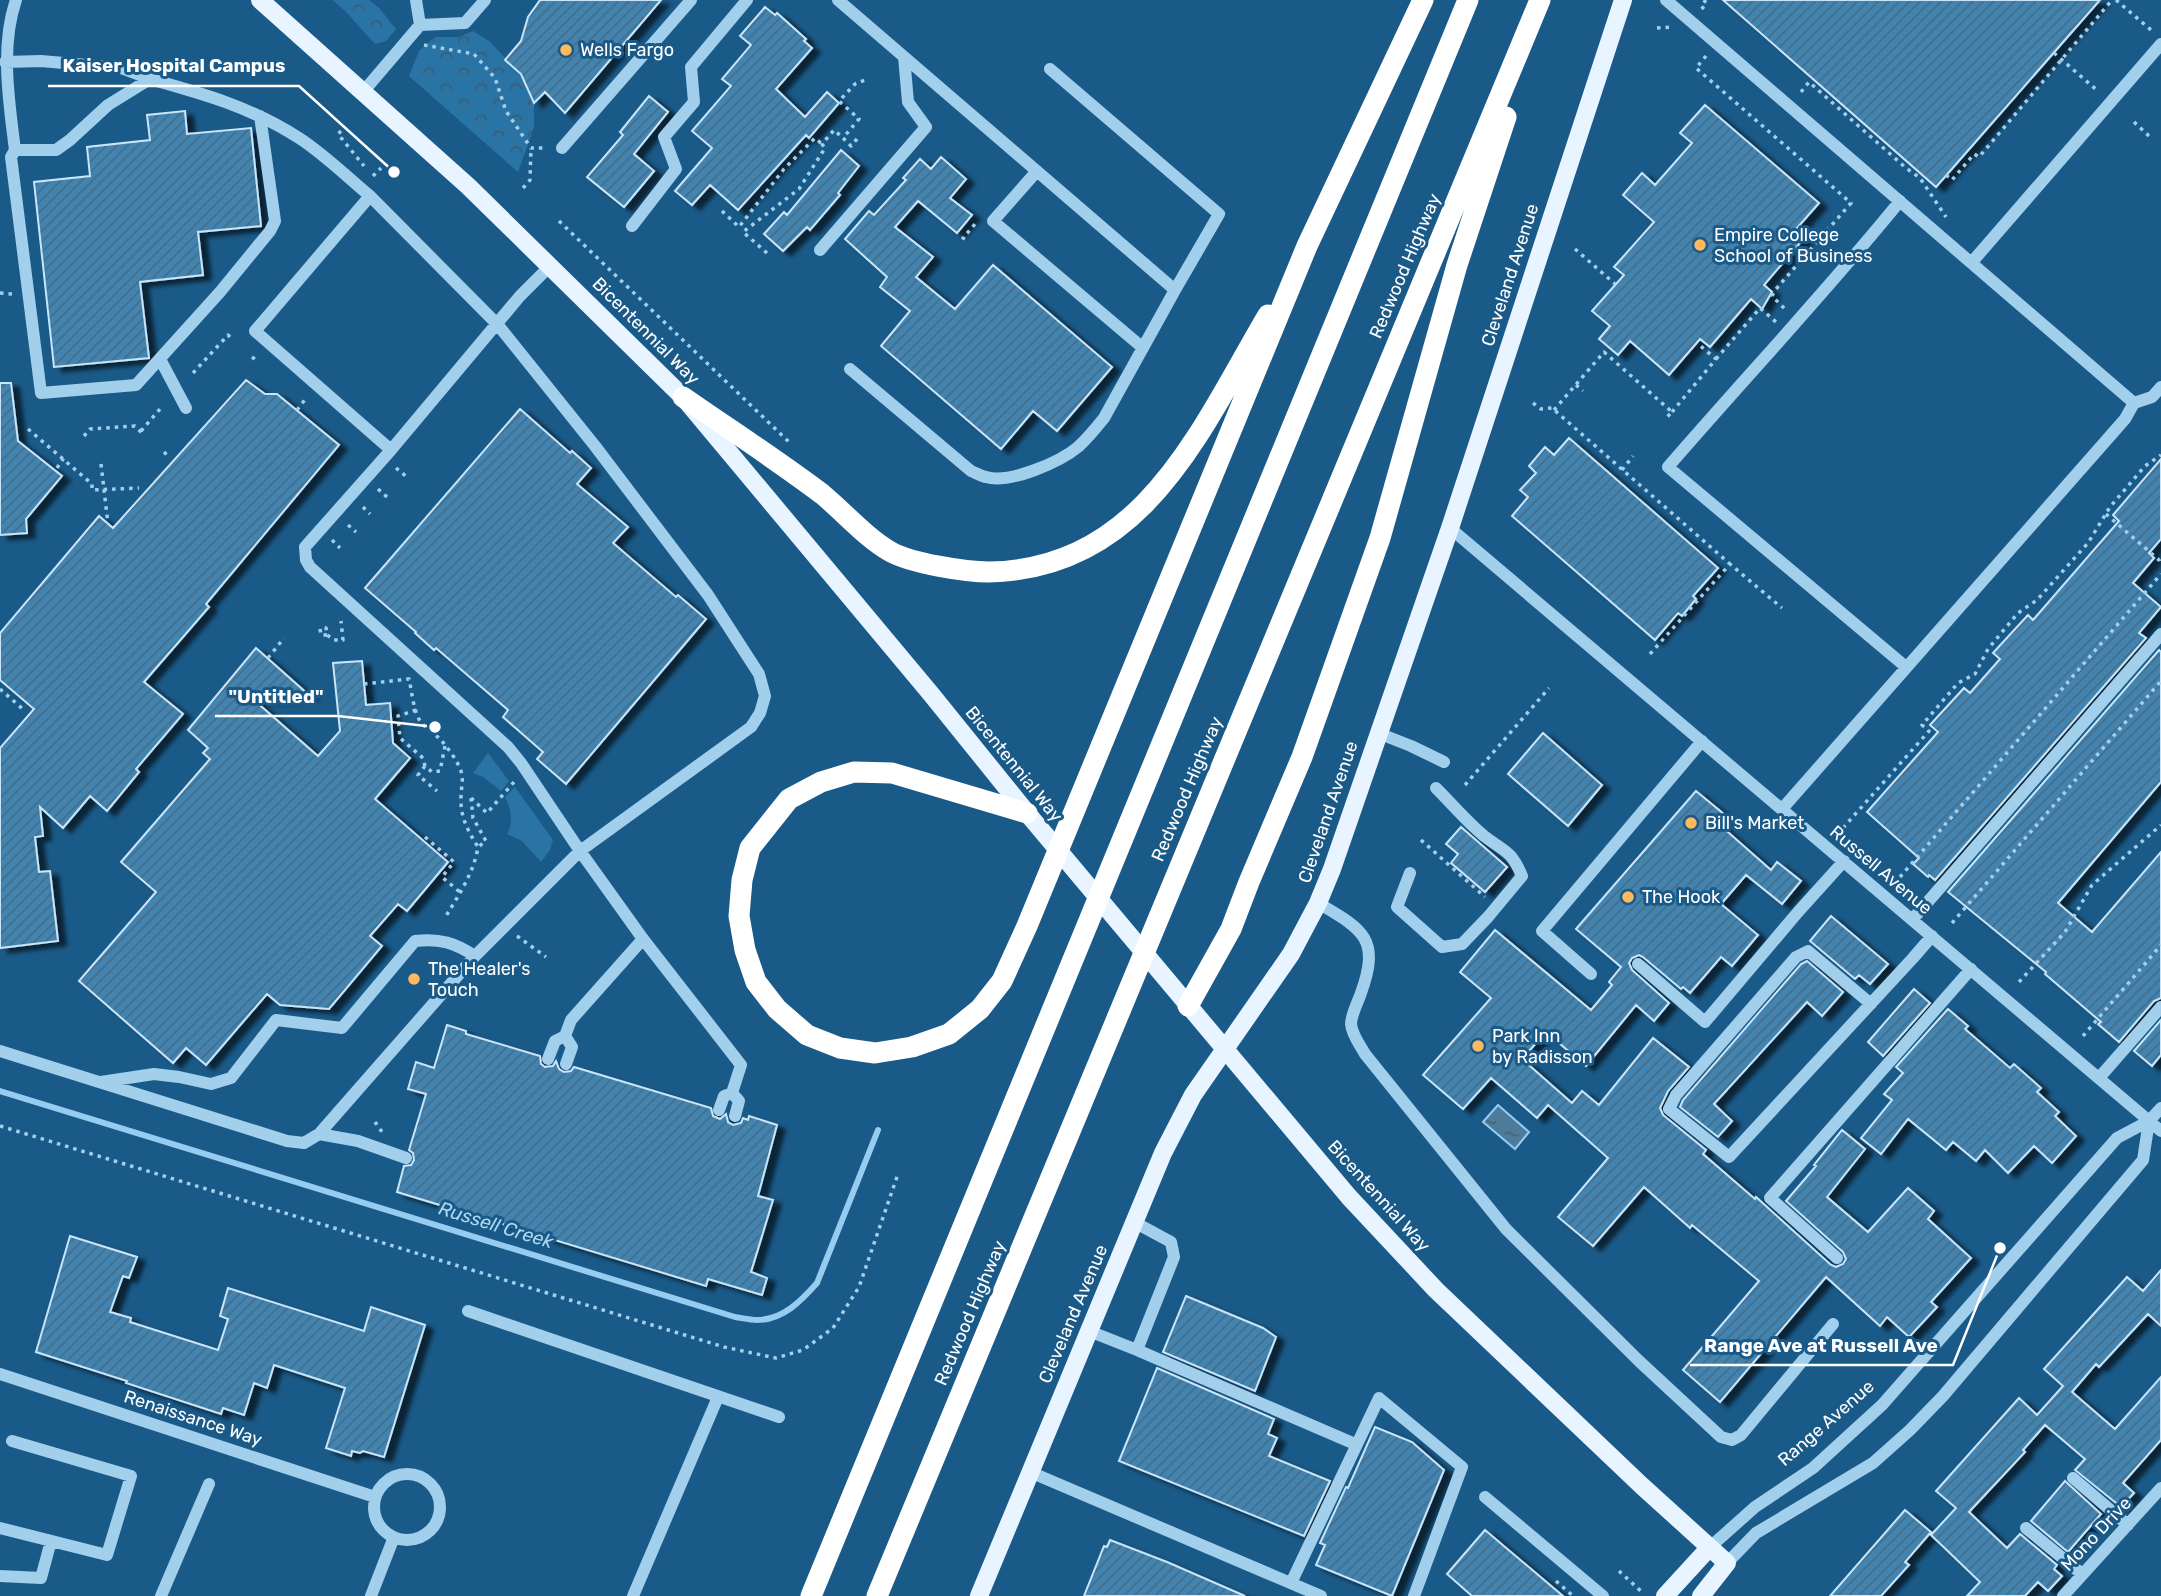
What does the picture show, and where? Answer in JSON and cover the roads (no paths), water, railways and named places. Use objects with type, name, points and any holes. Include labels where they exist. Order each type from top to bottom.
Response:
[{"type":"highway","points":[[1027,813],[892,773],[855,772],[821,782],[789,799],[750,848],[742,880],[739,916],[745,950],[756,982],[777,1009],[807,1035],[840,1048],[875,1053],[912,1047],[949,1034],[980,1009],[1002,981],[1307,246],[1423,0]]},
{"type":"highway","points":[[811,1596],[1468,0]]},
{"type":"highway","name":"Redwood Highway","points":[[877,1596],[1540,0]]},
{"type":"highway","points":[[1188,1006],[1231,929],[1302,757],[1380,538],[1457,265],[1499,135],[1548,0]]},
{"type":"highway","points":[[683,397],[822,495],[892,552],[938,566],[977,572],[1010,571],[1045,564],[1077,553],[1109,536],[1143,508],[1170,477],[1307,246]]},
{"type":"main road","name":"Bicentennial Way","points":[[260,0],[468,186],[683,397],[1349,1198],[1436,1290],[1727,1563]]},
{"type":"main road","name":"Cleveland Avenue","points":[[979,1596],[1163,1153],[1193,1096],[1291,954],[1318,903],[1332,869],[1450,528],[1623,0]]},
{"type":"main road","name":"Range Avenue","points":[[1665,1596],[1709,1548]]},
{"type":"main road","points":[[1701,1596],[1727,1563]]},
{"type":"street","points":[[16,0],[10,11],[5,35],[9,155],[41,393],[136,385],[220,292],[270,231],[275,221],[260,116]]},
{"type":"street","points":[[416,0],[420,25]]},
{"type":"street","points":[[362,92],[420,25],[465,23],[485,0]]},
{"type":"street","points":[[562,148],[691,0]]},
{"type":"street","points":[[632,226],[676,169],[664,137],[694,102],[691,67],[747,0]]},
{"type":"street","points":[[838,0],[1175,290]]},
{"type":"street","points":[[1666,0],[2134,402]]},
{"type":"street","points":[[1972,262],[2161,44]]},
{"type":"street","points":[[820,250],[926,127],[908,102],[904,57]]},
{"type":"street","points":[[0,1051],[287,1141],[304,1143],[319,1134],[475,956],[580,851],[751,727],[760,713],[765,696],[759,674],[708,595],[596,446],[498,326],[370,196],[301,139],[228,102],[121,68],[41,61],[5,62]]},
{"type":"street","points":[[850,369],[971,471],[989,478],[1014,477],[1048,464],[1076,449],[1104,418],[1219,214],[1050,69]]},
{"type":"street","points":[[9,155],[56,150],[108,105],[150,79]]},
{"type":"street","points":[[1037,171],[993,220],[1143,348]]},
{"type":"street","points":[[370,196],[255,331],[391,450]]},
{"type":"street","points":[[1900,201],[1837,278],[1750,372],[1668,467],[1906,667]]},
{"type":"street","points":[[551,265],[520,296],[498,326],[305,547],[306,560],[310,567],[508,747],[522,763],[643,939],[741,1065],[732,1093]]},
{"type":"street","points":[[160,359],[186,408]]},
{"type":"street","points":[[1782,809],[2125,419],[2134,402],[2152,397],[2161,387]]},
{"type":"street","name":"Russell Avenue","points":[[1450,528],[2161,1131]]},
{"type":"street","points":[[1912,920],[1944,880],[2161,634]]},
{"type":"street","points":[[1378,733],[1444,762]]},
{"type":"street","points":[[1591,974],[1542,931],[1702,741]]},
{"type":"street","points":[[1410,873],[1397,906],[1442,947],[1462,944],[1522,876],[1516,860],[1483,835],[1436,788]]},
{"type":"street","points":[[1638,964],[1705,1022],[1843,862]]},
{"type":"street","points":[[1318,903],[1351,923],[1370,949],[1368,974],[1351,1023],[1365,1054],[1506,1229],[1639,1361],[1721,1437],[1731,1440],[1741,1435],[1833,1324]]},
{"type":"street","points":[[1871,1004],[1808,951],[1796,957],[1676,1095],[1669,1109],[1729,1157],[1871,1004],[1931,936]]},
{"type":"street","points":[[548,1059],[555,1041],[565,1036],[571,1020],[643,939]]},
{"type":"street","points":[[101,1082],[154,1074],[211,1084],[231,1078],[276,1020],[342,1028],[415,941],[458,944],[475,956]]},
{"type":"street","points":[[1837,1258],[1770,1198],[1971,969]]},
{"type":"street","points":[[2099,1078],[2161,1007]]},
{"type":"street","points":[[565,1036],[572,1046],[566,1064]]},
{"type":"street","points":[[719,1110],[724,1096],[732,1093]]},
{"type":"street","points":[[732,1093],[739,1101],[735,1116]]},
{"type":"street","name":"Range Avenue","points":[[1709,1548],[1755,1507],[1813,1468],[1874,1413],[2117,1138],[2149,1121],[2161,1108]]},
{"type":"street","points":[[1727,1563],[1756,1532],[1873,1462],[1943,1396],[2143,1160],[2149,1121]]},
{"type":"street","points":[[319,1134],[358,1141],[407,1158]]},
{"type":"street","points":[[1134,1222],[1171,1242],[1174,1257],[1137,1350]]},
{"type":"street","points":[[468,1311],[779,1417]]},
{"type":"street","points":[[1089,1331],[1355,1444]]},
{"type":"street","name":"Renaissance Way","points":[[0,1374],[375,1497]]},
{"type":"street","points":[[633,1596],[718,1396]]},
{"type":"street","points":[[1291,1583],[1378,1398],[1462,1467],[1414,1596]]},
{"type":"street","points":[[0,1528],[107,1555],[131,1476],[12,1441]]},
{"type":"street","points":[[1030,1472],[1321,1596]]},
{"type":"street","points":[[396,1475],[417,1475],[427,1480],[435,1489],[440,1510],[437,1521],[422,1537],[411,1540],[394,1537],[381,1528],[376,1519],[373,1508],[375,1497],[380,1487],[396,1475]]},
{"type":"street","points":[[2073,1478],[2127,1525]]},
{"type":"street","points":[[161,1596],[209,1484]]},
{"type":"street","name":"Mono Drive","points":[[2063,1596],[2158,1492]]},
{"type":"street","points":[[1485,1497],[1603,1596]]},
{"type":"street","points":[[2026,1528],[2082,1574]]},
{"type":"street","points":[[371,1596],[394,1537]]},
{"type":"street","points":[[0,1576],[41,1578],[51,1541]]},
{"type":"water","points":[[1498,1105],[1529,1132],[1515,1149],[1483,1122]]},
{"type":"waterway","name":"Russell Creek","points":[[0,1091],[735,1317],[754,1320],[783,1313],[798,1303],[817,1283],[878,1130]]},
{"type":"place","name":"Wells Fargo","points":[[566,50]]},
{"type":"place","name":"Kaiser Hospital Campus","points":[[394,172]]},
{"type":"place","name":"Empire College School of Business","points":[[1700,245]]},
{"type":"place","name":"\"Untitled\"","points":[[435,727]]},
{"type":"place","name":"Bill's Market","points":[[1691,823]]},
{"type":"place","name":"The Hook","points":[[1628,897]]},
{"type":"place","name":"The Healer's Touch","points":[[414,979]]},
{"type":"place","name":"Park Inn by Radisson","points":[[1478,1046]]},
{"type":"place","name":"Range Ave at Russell Ave","points":[[2000,1248]]}]
